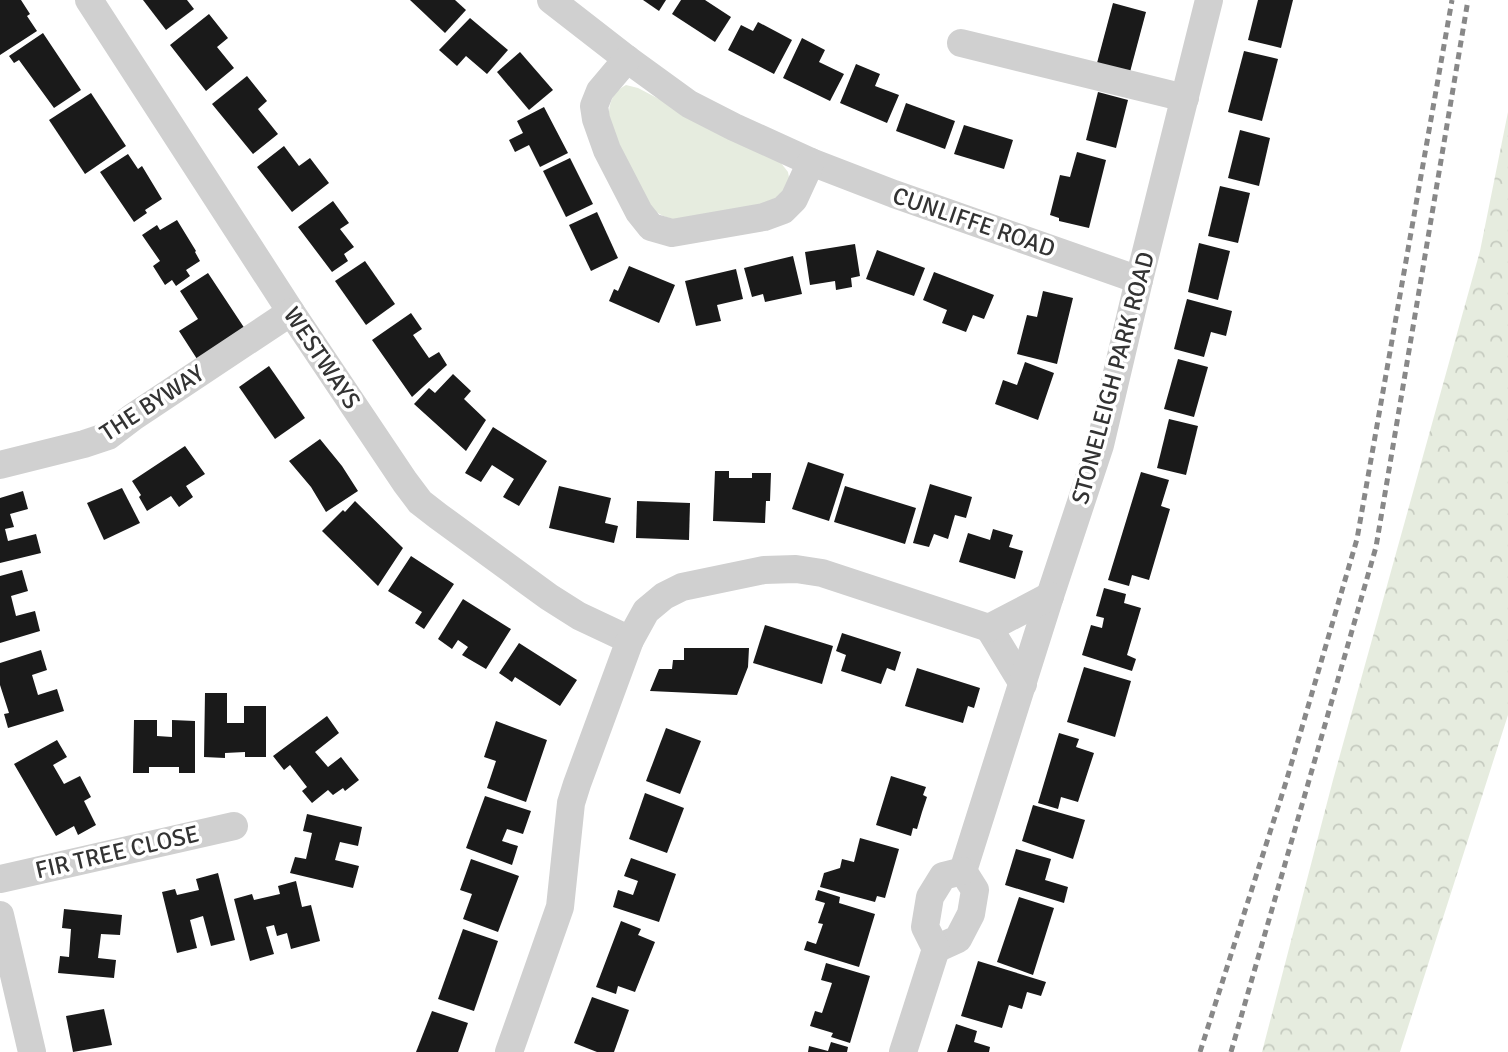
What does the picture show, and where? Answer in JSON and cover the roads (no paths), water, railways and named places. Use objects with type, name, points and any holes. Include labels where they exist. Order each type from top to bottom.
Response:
[{"type":"street","name":"WESTWAYS","points":[[89,0],[291,312],[420,502],[549,597],[579,616],[630,640]]},
{"type":"street","name":"CUNLIFFE ROAD","points":[[551,0],[689,104],[734,127],[811,162],[894,194],[1139,280]]},
{"type":"street","name":"STONELEIGH PARK ROAD","points":[[963,871],[1100,445],[1209,0]]},
{"type":"street","points":[[961,43],[1185,98]]},
{"type":"street","points":[[627,59],[600,91],[594,106],[607,150],[639,212],[651,227],[673,233],[764,216],[783,209],[794,199],[811,162]]},
{"type":"street","name":"THE BYWAY","points":[[0,465],[108,436],[133,416],[291,312]]},
{"type":"street","points":[[509,1052],[560,907],[569,822],[577,785],[630,640],[646,611],[664,596],[682,587],[764,570],[796,569],[822,573],[989,628],[1023,684]]},
{"type":"street","points":[[989,628],[1050,596]]},
{"type":"street","name":"FIR TREE CLOSE","points":[[0,879],[234,826]]},
{"type":"street","points":[[903,1052],[936,949],[925,927],[930,897],[943,876],[963,871],[975,890],[971,914],[958,939],[936,949]]},
{"type":"street","points":[[0,915],[32,1052]]},
{"type":"railway","points":[[1200,1052],[1286,782],[1357,539],[1452,0]]},
{"type":"railway","points":[[1231,1052],[1376,547],[1468,0]]}]
